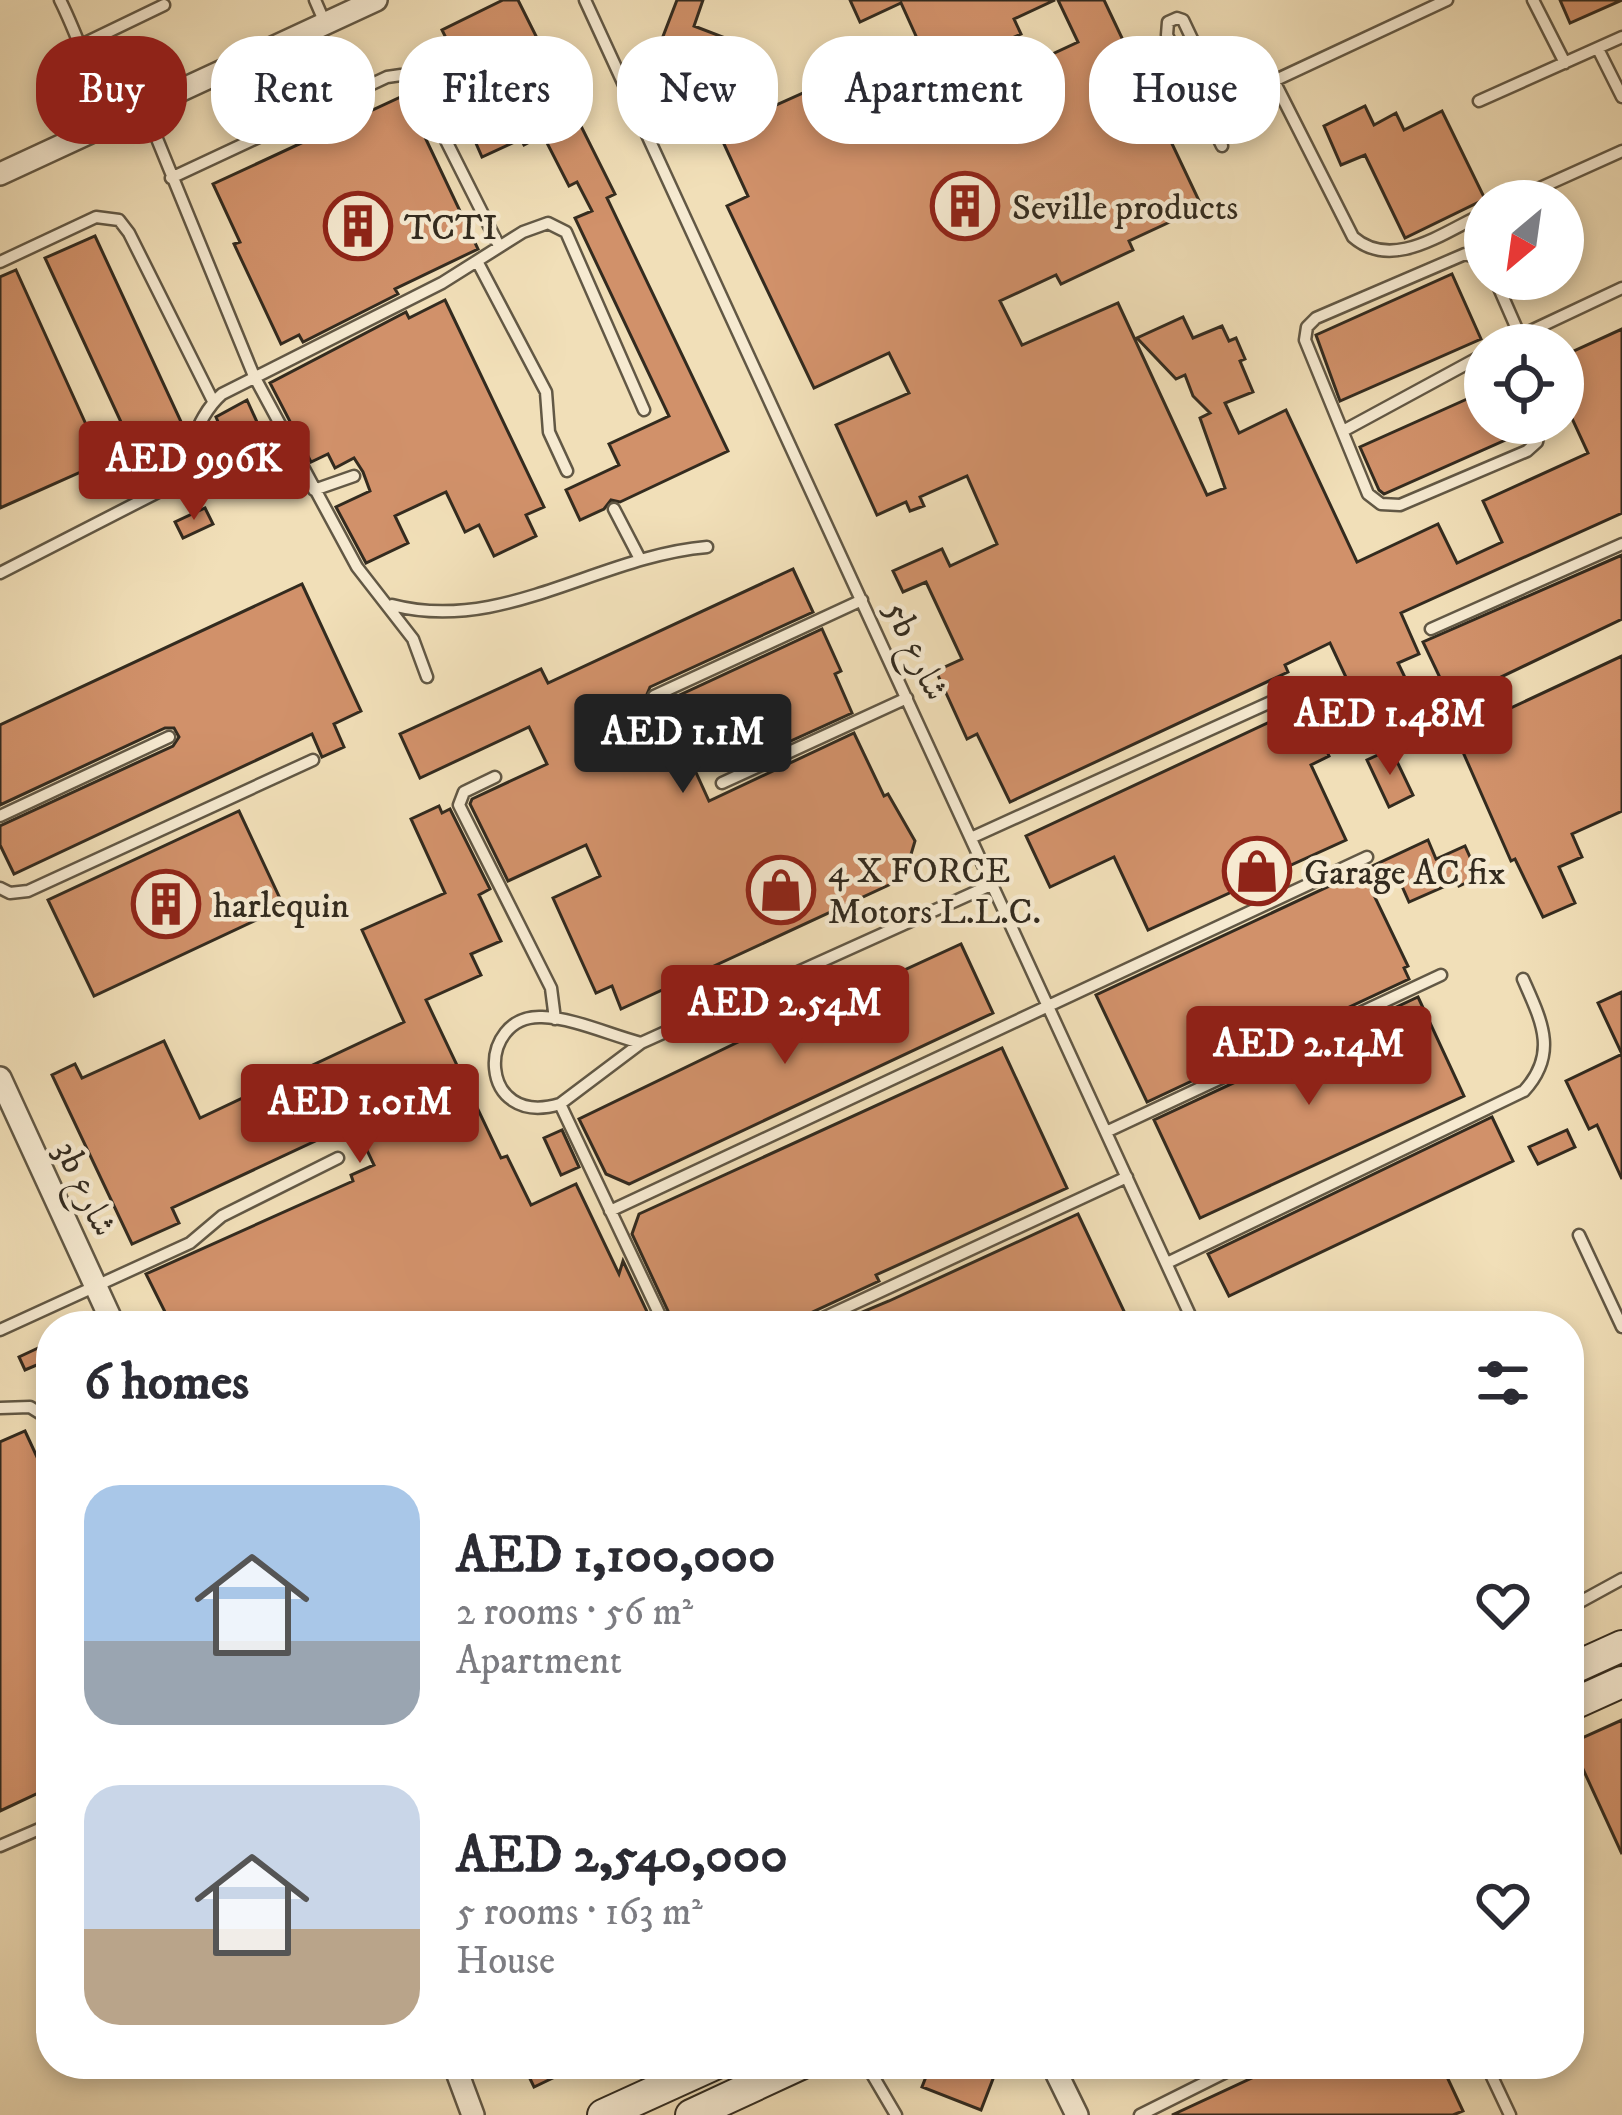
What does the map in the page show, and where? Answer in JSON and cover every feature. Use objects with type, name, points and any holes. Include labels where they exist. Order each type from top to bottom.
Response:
[{"type":"main road","points":[[1584,1663],[1622,1646]]},
{"type":"main road","points":[[1584,1699],[1622,1682]]},
{"type":"main road","points":[[603,2115],[682,2079]]},
{"type":"main road","points":[[691,2115],[769,2079]]},
{"type":"street","points":[[187,87],[376,0]]},
{"type":"street","points":[[0,174],[65,144]]},
{"type":"street","name":"3b شارع","points":[[2,1089],[107,1311]]},
{"type":"street","points":[[1059,2079],[1077,2115]]},
{"type":"street","points":[[471,2106],[484,2115]]},
{"type":"lane","points":[[60,0],[77,36]]},
{"type":"lane","points":[[315,0],[325,23]]},
{"type":"lane","name":"5b شارع","points":[[585,0],[1188,1311]]},
{"type":"lane","points":[[1280,77],[1447,0]]},
{"type":"lane","points":[[1533,0],[1565,63]]},
{"type":"lane","points":[[100,36],[164,5]]},
{"type":"lane","points":[[1167,36],[1168,22],[1177,18],[1191,36]]},
{"type":"lane","points":[[1479,101],[1622,37]]},
{"type":"lane","points":[[1598,49],[1622,97]]},
{"type":"lane","points":[[171,178],[387,77],[401,75],[418,85],[500,245]]},
{"type":"lane","points":[[1280,92],[1353,237],[1367,248],[1400,252],[1464,223]]},
{"type":"lane","points":[[158,144],[254,376],[357,568],[413,639],[427,677]]},
{"type":"lane","points":[[1558,180],[1622,151]]},
{"type":"lane","points":[[0,262],[96,217],[119,220],[213,401]]},
{"type":"lane","points":[[0,572],[160,491],[182,466],[213,401],[548,223],[566,232],[644,410]]},
{"type":"lane","points":[[1464,254],[1311,322],[1305,340],[1368,494],[1381,504],[1394,506],[1535,444]]},
{"type":"lane","points":[[478,261],[546,392],[549,432],[568,471]]},
{"type":"lane","points":[[1546,324],[1622,289]]},
{"type":"lane","points":[[1343,430],[1464,365]]},
{"type":"lane","points":[[314,490],[354,476]]},
{"type":"lane","points":[[614,509],[640,559]]},
{"type":"lane","points":[[1431,629],[1622,544]]},
{"type":"lane","points":[[389,604],[430,614],[464,612],[558,588],[640,559],[707,547]]},
{"type":"lane","points":[[654,696],[862,600]]},
{"type":"lane","points":[[973,837],[1284,696]]},
{"type":"lane","points":[[722,783],[907,698]]},
{"type":"lane","points":[[0,817],[169,736]]},
{"type":"lane","points":[[0,888],[18,894],[28,891],[313,760]]},
{"type":"lane","points":[[495,777],[464,792],[459,806],[551,988],[555,1019]]},
{"type":"lane","points":[[610,1211],[1367,857]]},
{"type":"lane","points":[[641,1043],[555,1019],[532,1018],[513,1026],[499,1042],[494,1063],[498,1084],[520,1107],[560,1104],[641,1043],[993,884]]},
{"type":"lane","points":[[1106,1132],[1441,975]]},
{"type":"lane","points":[[1166,1264],[1524,1091],[1544,1062],[1547,1044],[1523,979]]},
{"type":"lane","points":[[560,1104],[657,1311]]},
{"type":"lane","points":[[42,1311],[190,1243],[222,1216],[338,1159]]},
{"type":"lane","points":[[838,1311],[1127,1177]]},
{"type":"lane","points":[[1579,1235],[1622,1327]]},
{"type":"lane","points":[[0,1330],[36,1314]]},
{"type":"lane","points":[[0,1408],[36,1411]]},
{"type":"lane","points":[[1584,1600],[1622,1579]]},
{"type":"lane","points":[[0,1846],[36,1830]]},
{"type":"lane","points":[[875,2079],[896,2115]]},
{"type":"lane","points":[[1139,2115],[1212,2079]]},
{"type":"lane","points":[[1493,2079],[1510,2115]]},
{"type":"building","points":[[503,0],[518,0],[536,36],[445,36],[442,30]]},
{"type":"building","points":[[677,0],[703,0],[694,26],[720,36],[663,36]]},
{"type":"building","points":[[850,0],[1055,0],[1014,19],[1021,34],[1016,36],[916,36],[901,3],[860,22]]},
{"type":"building","points":[[1058,0],[1104,0],[1121,36],[1089,36],[1089,144],[1172,144],[1202,207],[1129,241],[1133,250],[1061,284],[1056,275],[1000,301],[1022,345],[1118,303],[1207,495],[1225,488],[1200,418],[1210,413],[1193,396],[1185,375],[1176,379],[1137,338],[1183,317],[1193,338],[1222,326],[1229,341],[1236,338],[1253,392],[1225,403],[1239,433],[1286,410],[1357,562],[1438,524],[1457,563],[1502,542],[1483,501],[1588,453],[1584,444],[1584,346],[1622,329],[1622,513],[1401,613],[1419,654],[1398,663],[1422,713],[1373,735],[1330,643],[1285,665],[1288,672],[1010,802],[977,734],[967,739],[936,671],[962,659],[926,582],[903,592],[893,571],[942,549],[950,566],[997,544],[967,476],[920,497],[924,506],[910,511],[906,502],[877,515],[836,425],[909,393],[889,353],[814,388],[727,206],[748,196],[724,144],[778,144],[778,104],[802,93],[802,144],[1065,144],[1065,48],[1078,42]]},
{"type":"building","points":[[1560,0],[1622,0],[1570,23]]},
{"type":"building","name":"TCTI","points":[[399,98],[399,144],[428,144],[478,249],[395,289],[398,294],[303,342],[299,335],[281,344],[234,244],[240,242],[213,184],[299,144],[375,144],[375,109]]},
{"type":"building","points":[[1365,106],[1374,125],[1396,113],[1404,130],[1442,111],[1476,180],[1464,180],[1464,209],[1405,238],[1365,155],[1341,165],[1324,126]]},
{"type":"building","points":[[476,144],[510,144],[482,157]]},
{"type":"building","points":[[548,144],[590,144],[615,194],[607,198],[728,451],[620,502],[611,500],[604,509],[580,520],[566,490],[619,465],[609,444],[669,416],[575,218],[592,211],[577,182],[569,186]]},
{"type":"building","points":[[95,236],[183,426],[133,448],[45,258]]},
{"type":"building","points":[[16,270],[103,462],[0,508],[0,277]]},
{"type":"building","points":[[1452,274],[1474,324],[1464,324],[1464,346],[1340,401],[1316,335]]},
{"type":"building","points":[[445,300],[544,507],[526,515],[536,536],[494,556],[479,525],[465,532],[446,492],[395,516],[408,543],[366,563],[336,507],[370,491],[363,472],[354,458],[335,468],[328,454],[311,462],[270,383],[406,312],[409,318]]},
{"type":"building","points":[[247,400],[282,477],[263,485],[235,423],[221,429],[216,417]]},
{"type":"building","points":[[1464,400],[1464,444],[1496,444],[1384,494],[1360,447]]},
{"type":"building","points":[[205,508],[213,524],[183,538],[175,522]]},
{"type":"building","points":[[1622,555],[1622,619],[1451,701],[1423,642]]},
{"type":"building","points":[[793,569],[813,612],[650,687],[645,699],[649,705],[658,705],[822,629],[841,671],[835,674],[852,713],[738,765],[721,727],[683,744],[709,801],[854,733],[884,796],[888,794],[915,841],[904,878],[621,1009],[612,986],[596,993],[553,898],[600,876],[586,845],[508,881],[470,804],[547,764],[529,727],[420,778],[400,734],[541,669],[548,683]]},
{"type":"building","points":[[302,584],[361,711],[334,724],[344,747],[322,757],[312,734],[14,874],[0,845],[0,826],[173,746],[179,737],[174,728],[165,728],[0,805],[0,725]]},
{"type":"building","points":[[1622,656],[1622,811],[1572,834],[1582,857],[1559,867],[1575,903],[1543,917],[1515,859],[1511,861],[1455,734]]},
{"type":"building","points":[[1306,705],[1329,756],[1311,765],[1346,840],[1148,930],[1114,857],[1050,887],[1026,836]]},
{"type":"building","points":[[1391,749],[1413,795],[1389,807],[1367,760]]},
{"type":"building","points":[[439,806],[442,813],[450,809],[490,889],[479,895],[501,941],[471,954],[481,975],[426,1000],[501,1158],[507,1156],[531,1205],[576,1184],[619,1274],[623,1261],[647,1311],[164,1311],[146,1274],[353,1181],[351,1175],[374,1165],[354,1123],[172,1208],[179,1223],[132,1244],[52,1075],[75,1064],[82,1078],[164,1041],[200,1118],[404,1022],[362,930],[445,893],[411,819]]},
{"type":"building","name":"harlequin","points":[[239,811],[284,907],[94,996],[48,900]]},
{"type":"building","points":[[1428,840],[1436,859],[1465,846],[1479,877],[1459,886],[1457,881],[1409,902],[1397,875],[1370,887],[1408,966],[1404,968],[1409,979],[1147,1102],[1096,995]]},
{"type":"building","points":[[961,944],[993,1013],[629,1184],[606,1174],[579,1119],[763,1030],[765,1034]]},
{"type":"building","points":[[1622,992],[1622,1054],[1598,1003]]},
{"type":"building","points":[[1418,997],[1464,1096],[1200,1218],[1154,1120]]},
{"type":"building","points":[[1002,1048],[1067,1188],[876,1275],[879,1281],[815,1311],[668,1311],[632,1234],[639,1214]]},
{"type":"building","points":[[1622,1054],[1622,1179],[1597,1125],[1589,1129],[1566,1081]]},
{"type":"building","points":[[1492,1117],[1513,1161],[1229,1296],[1208,1254]]},
{"type":"building","points":[[562,1130],[579,1167],[561,1175],[544,1138]]},
{"type":"building","points":[[1567,1130],[1575,1147],[1538,1164],[1529,1147]]},
{"type":"building","points":[[1078,1214],[1124,1311],[865,1311]]},
{"type":"building","points":[[36,1349],[36,1365],[25,1370],[19,1357]]},
{"type":"building","points":[[25,1431],[36,1455],[36,1794],[0,1811],[0,1442]]},
{"type":"building","points":[[1622,1720],[1622,1854],[1584,1771],[1584,1737]]},
{"type":"building","points":[[925,2079],[993,2079],[981,2110],[922,2087]]},
{"type":"building","points":[[1250,2079],[1448,2079],[1463,2111],[1453,2115],[1172,2115]]},
{"type":"place","name":"Seville products","points":[[965,206]]},
{"type":"place","name":"TCTI","points":[[358,226]]},
{"type":"place","name":"Garage AC fix","points":[[1257,871]]},
{"type":"place","name":"4 X FORCE Motors L.L.C.","points":[[781,890]]},
{"type":"place","name":"harlequin","points":[[166,904]]}]
